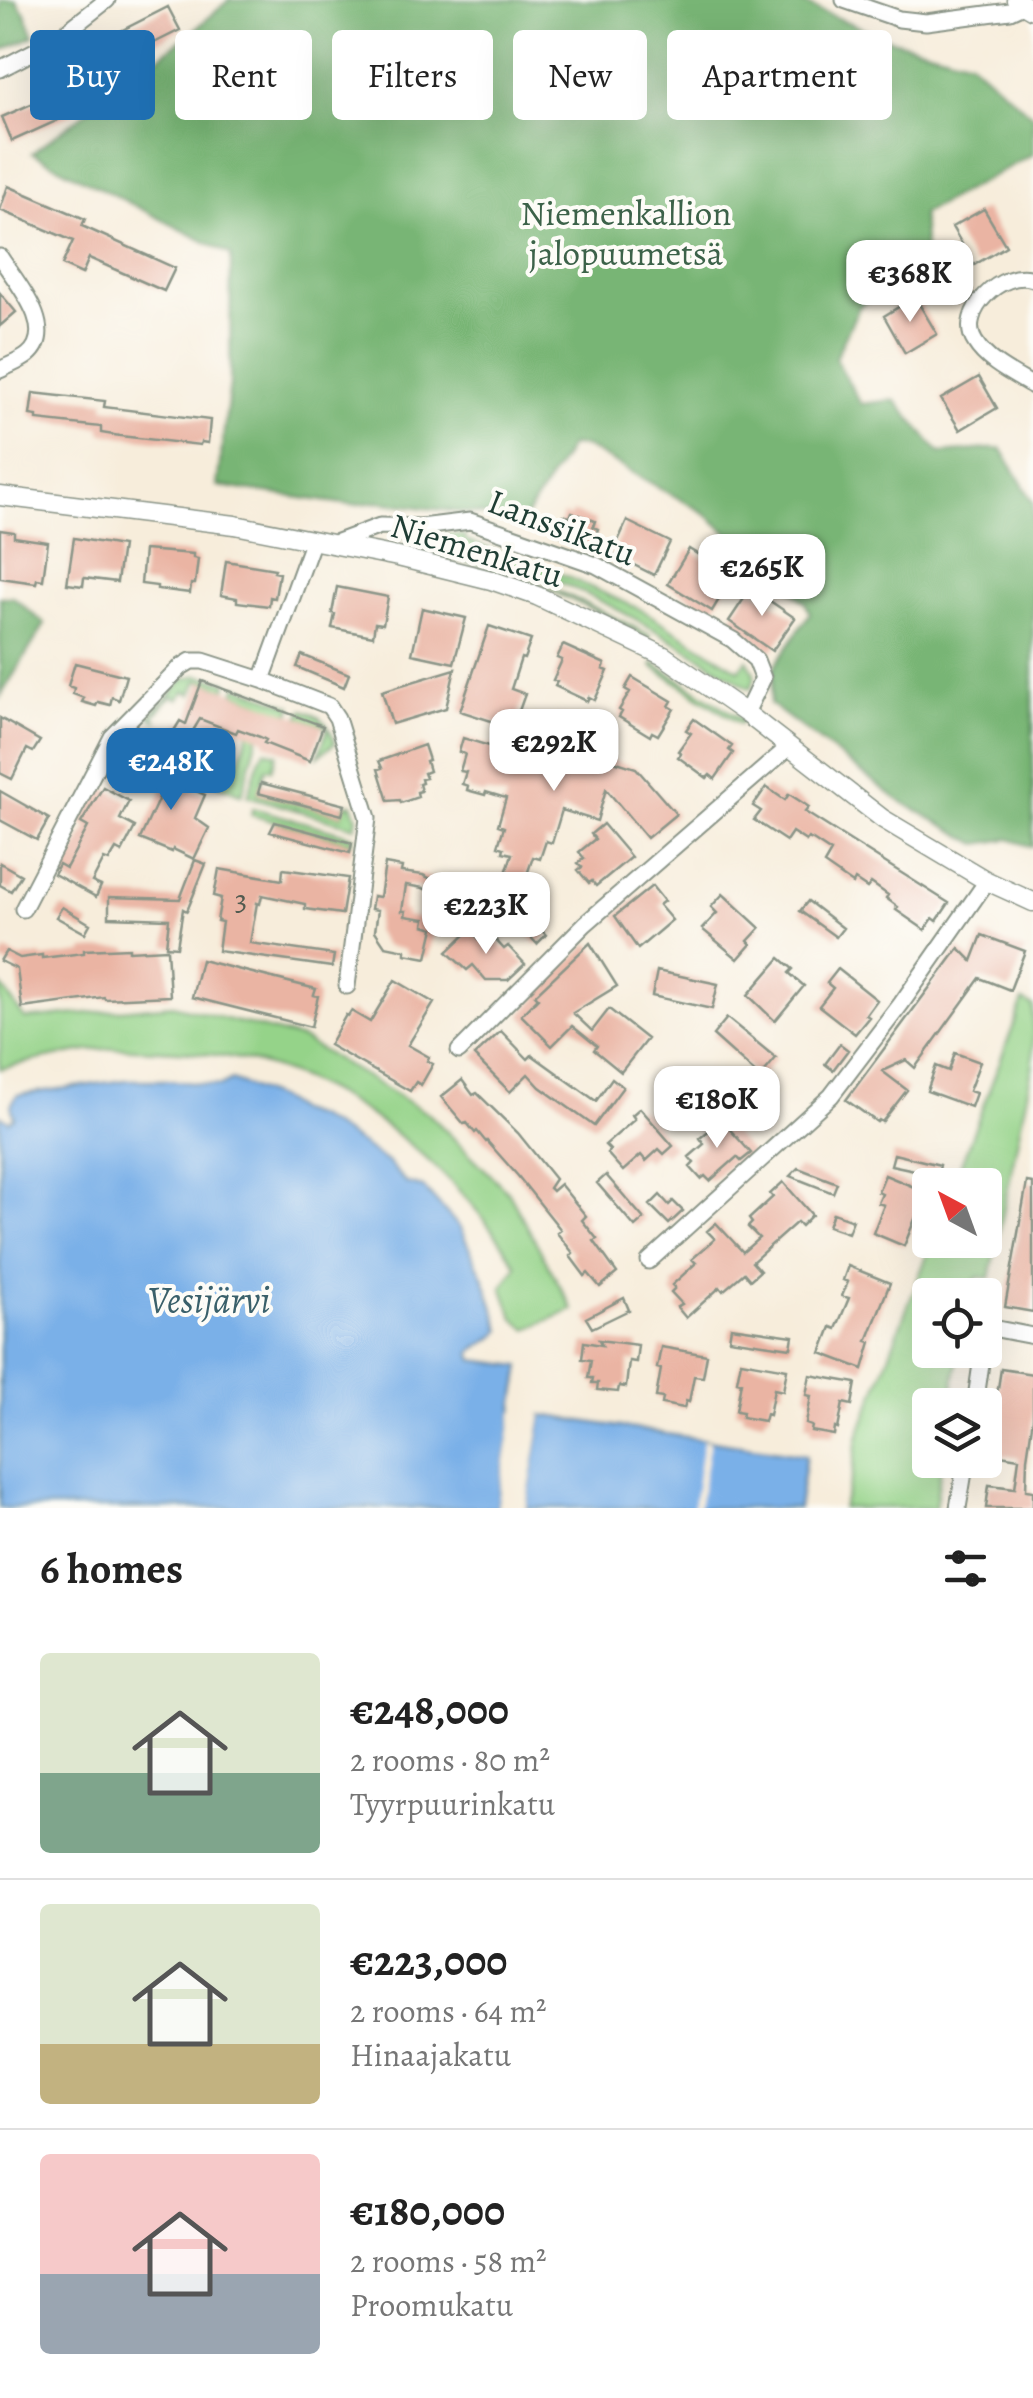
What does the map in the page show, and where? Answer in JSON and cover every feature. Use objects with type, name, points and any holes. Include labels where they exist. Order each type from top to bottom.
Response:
[{"type":"street","points":[[0,68],[56,40],[106,0]]},
{"type":"street","points":[[844,0],[899,19],[926,22],[1010,11],[1024,5]]},
{"type":"street","points":[[0,257],[36,314],[39,326],[37,343],[28,355],[0,370]]},
{"type":"street","points":[[1033,279],[1024,276],[1000,282],[976,308],[970,325],[972,339],[984,353],[1033,386]]},
{"type":"street","name":"Niemenkatu","points":[[2,492],[234,525],[322,542],[491,580],[536,596],[664,656],[746,713],[883,820],[987,881],[1033,902]]},
{"type":"street","name":"Lanssikatu","points":[[322,542],[380,526],[421,527],[470,521],[596,565],[733,640],[756,660],[763,678],[746,713]]},
{"type":"street","points":[[262,680],[322,542]]},
{"type":"street","points":[[23,909],[112,737],[180,667],[191,661],[203,661],[329,706],[337,718],[368,818],[347,986]]},
{"type":"street","points":[[459,1051],[586,924],[789,747]]},
{"type":"street","points":[[649,1261],[831,1096],[987,881]]},
{"type":"street","points":[[1002,1334],[1033,1336]]},
{"type":"street","points":[[958,1508],[963,1478]]},
{"type":"green space","points":[[0,0],[16,0],[32,30],[30,38],[0,51]]},
{"type":"green space","name":"Niemenkallion jalopuumetsä","points":[[229,0],[795,0],[867,30],[667,30],[667,120],[892,120],[892,40],[970,61],[1033,116],[1033,154],[922,214],[925,256],[859,307],[835,358],[861,404],[895,400],[940,453],[1001,448],[1033,502],[1033,847],[1009,839],[978,844],[898,800],[770,704],[774,667],[810,613],[805,602],[705,513],[584,446],[570,446],[524,520],[377,502],[351,505],[217,486],[230,384],[231,255],[32,153],[76,120],[155,120],[155,60],[175,45],[175,120],[312,120],[312,30],[196,29]]},
{"type":"green space","points":[[392,534],[466,536],[465,541],[531,561],[642,610],[739,670],[747,660],[754,681],[750,689],[645,624],[563,583],[499,560]]},
{"type":"green space","points":[[413,548],[538,583],[651,636],[649,639],[575,601],[517,578]]},
{"type":"green space","points":[[0,597],[13,597],[45,624],[0,697]]},
{"type":"green space","points":[[654,663],[743,720],[740,724],[652,666]]},
{"type":"green space","points":[[197,675],[227,682],[226,690],[198,680],[192,694],[185,691],[178,699],[172,696],[154,716],[158,722],[149,717],[183,680]]},
{"type":"green space","points":[[237,686],[292,706],[290,714],[264,714],[242,795],[126,744],[138,729],[141,731],[137,741],[173,757],[219,766],[233,746],[224,776],[233,778],[259,703],[234,693]]},
{"type":"green space","points":[[303,710],[315,715],[328,728],[299,718]]},
{"type":"green space","points":[[328,728],[335,743],[318,756]]},
{"type":"green space","points":[[265,750],[277,754],[272,769],[266,768],[258,793],[298,804],[301,793],[305,794],[303,805],[342,815],[345,805],[352,804],[357,817],[355,827],[248,796]]},
{"type":"green space","points":[[253,808],[353,836],[352,843],[251,815]]},
{"type":"green space","points":[[0,984],[25,1019],[173,1005],[302,1039],[430,1115],[509,1193],[573,1310],[527,1329],[514,1319],[502,1287],[517,1266],[466,1199],[436,1167],[367,1113],[290,1074],[216,1055],[118,1048],[65,1054],[0,1069]]},
{"type":"green space","points":[[1023,1001],[1033,1006],[1033,1063],[1002,1218],[1002,1168],[959,1168]]},
{"type":"green space","points":[[926,1258],[994,1258],[990,1278],[919,1278]]},
{"type":"green space","points":[[912,1295],[912,1368],[956,1368],[953,1388],[912,1388],[912,1478],[939,1478],[935,1508],[842,1508],[852,1478],[858,1437]]},
{"type":"water","name":"Vesijärvi","points":[[126,1080],[220,1086],[232,1080],[282,1100],[349,1136],[387,1162],[406,1183],[423,1187],[460,1228],[485,1281],[501,1330],[471,1353],[474,1360],[521,1366],[497,1508],[0,1508],[0,1115],[9,1121],[14,1117],[11,1105],[17,1095]]},
{"type":"water","points":[[542,1415],[806,1455],[798,1508],[526,1508]]},
{"type":"pier","points":[[513,1411],[518,1411],[502,1508],[497,1508]]},
{"type":"pier","points":[[537,1414],[542,1415],[526,1508],[521,1508]]},
{"type":"pier","points":[[703,1440],[710,1441],[699,1508],[693,1508]]},
{"type":"building","points":[[168,7],[180,30],[155,42],[155,30],[123,30]]},
{"type":"building","points":[[30,105],[30,120],[58,120],[12,141],[2,117]]},
{"type":"building","points":[[8,186],[85,219],[82,226],[175,268],[164,291],[89,258],[82,274],[62,265],[73,241],[0,210]]},
{"type":"building","points":[[984,209],[1006,246],[974,265],[952,227]]},
{"type":"building","points":[[0,293],[16,312],[0,326]]},
{"type":"building","points":[[915,297],[937,334],[905,353],[884,316]]},
{"type":"building","points":[[979,377],[997,408],[960,430],[941,399]]},
{"type":"building","points":[[33,393],[105,401],[104,407],[210,420],[208,443],[120,436],[101,433],[101,427],[37,420],[37,416],[30,415]]},
{"type":"building","points":[[572,512],[595,521],[593,527],[598,529],[592,547],[556,534],[563,515],[570,517]]},
{"type":"building","points":[[627,521],[670,542],[654,575],[612,554]]},
{"type":"building","points":[[0,530],[14,532],[14,537],[48,542],[43,580],[37,579],[36,583],[0,578]]},
{"type":"building","points":[[74,538],[122,546],[117,582],[84,578],[83,586],[67,584]]},
{"type":"building","points":[[689,549],[733,576],[712,611],[668,584]]},
{"type":"building","points":[[144,550],[193,554],[198,559],[190,593],[141,584]]},
{"type":"building","points":[[226,561],[275,569],[279,573],[275,598],[270,597],[269,606],[237,602],[237,598],[221,595]]},
{"type":"building","points":[[337,587],[388,597],[383,624],[375,623],[373,636],[332,628]]},
{"type":"building","points":[[751,588],[795,618],[772,651],[729,621]]},
{"type":"building","points":[[422,608],[466,618],[454,663],[412,654]]},
{"type":"building","points":[[489,626],[531,640],[511,689],[525,694],[513,728],[460,711]]},
{"type":"building","points":[[563,645],[605,664],[603,669],[608,671],[595,700],[589,697],[587,701],[555,686],[557,681],[553,680],[562,660],[557,658]]},
{"type":"building","points":[[302,655],[349,674],[344,687],[297,667]]},
{"type":"building","points":[[75,663],[126,676],[119,700],[112,697],[110,705],[98,702],[96,706],[82,702],[84,698],[73,694],[74,688],[68,686]]},
{"type":"building","points":[[455,669],[446,708],[392,724],[382,691]]},
{"type":"building","points":[[632,677],[672,701],[669,706],[674,709],[658,735],[652,732],[650,736],[619,717]]},
{"type":"building","points":[[202,681],[323,726],[310,761],[264,743],[266,740],[260,737],[238,729],[236,733],[200,719],[182,749],[219,766],[214,777],[136,740],[141,731],[167,742],[180,721],[186,724]]},
{"type":"building","points":[[0,718],[40,741],[33,752],[27,749],[12,779],[0,773]]},
{"type":"building","points":[[694,719],[732,746],[729,750],[733,753],[715,779],[710,775],[707,778],[678,757],[691,733],[686,730]]},
{"type":"building","points":[[525,733],[636,768],[676,814],[647,838],[606,789],[597,821],[562,810],[552,843],[546,841],[540,859],[533,857],[522,889],[503,883],[512,854],[498,846],[504,827],[498,825],[506,798],[467,790],[468,786],[462,784],[466,772],[460,771],[465,754],[459,752],[463,738],[519,755]]},
{"type":"building","points":[[424,745],[429,771],[421,779],[418,797],[401,803],[388,801],[379,761]]},
{"type":"building","points":[[120,756],[205,795],[195,818],[209,828],[194,859],[140,839],[163,789],[115,765]]},
{"type":"building","points":[[261,783],[345,805],[342,815],[258,793]]},
{"type":"building","points":[[103,787],[129,801],[120,819],[135,827],[122,852],[116,849],[109,861],[104,859],[92,882],[101,886],[96,897],[54,874],[59,864],[66,868],[88,827],[81,823]]},
{"type":"building","points":[[766,787],[785,800],[789,794],[809,807],[805,812],[949,903],[937,921],[933,918],[925,930],[896,910],[898,907],[886,898],[888,895],[871,883],[867,888],[855,880],[853,884],[824,864],[831,852],[813,840],[806,841],[792,832],[786,841],[754,820],[761,811],[753,806]]},
{"type":"building","points":[[0,791],[49,819],[37,840],[0,820]]},
{"type":"building","points":[[275,822],[352,843],[350,853],[270,832]]},
{"type":"building","points":[[603,824],[631,857],[596,886],[578,870],[582,867],[578,863],[584,858],[579,852],[595,839],[591,834]]},
{"type":"building","points":[[195,860],[206,864],[187,911],[183,909],[177,947],[166,946],[169,919],[109,917],[109,897],[180,899]]},
{"type":"building","points":[[0,863],[21,875],[11,891],[0,885]]},
{"type":"building","points":[[385,864],[402,867],[401,872],[423,875],[454,890],[449,900],[406,885],[402,911],[406,911],[405,916],[425,919],[424,925],[434,928],[427,958],[385,946],[375,931],[378,910],[371,909],[373,896],[380,897]]},
{"type":"building","points":[[219,869],[282,880],[283,869],[348,878],[342,914],[305,909],[305,904],[262,895],[260,904],[257,903],[250,943],[334,955],[332,967],[218,951],[221,898],[214,896]]},
{"type":"building","points":[[652,886],[664,901],[659,905],[672,920],[638,949],[615,916]]},
{"type":"building","points":[[723,894],[760,928],[738,959],[702,929],[717,913],[711,907]]},
{"type":"building","points":[[472,897],[526,914],[546,935],[537,944],[524,930],[527,927],[468,909]]},
{"type":"building","points":[[808,901],[843,928],[836,937],[800,911]]},
{"type":"building","points":[[62,907],[90,924],[85,933],[56,917]]},
{"type":"building","points":[[471,929],[479,939],[485,941],[491,935],[504,949],[508,946],[525,964],[508,980],[486,980],[473,965],[467,970],[447,952]]},
{"type":"building","points":[[982,935],[1025,951],[1010,990],[980,978],[915,1068],[906,1060],[882,1071],[907,1090],[882,1122],[877,1122],[846,1100],[959,948],[972,961]]},
{"type":"building","points":[[590,943],[617,986],[573,1013],[592,1031],[609,1009],[647,1039],[621,1072],[572,1026],[552,1046],[521,1015],[538,998],[535,995]]},
{"type":"building","points":[[167,949],[170,996],[104,997],[22,1008],[17,969],[0,961],[6,951],[20,958],[42,958],[84,950]]},
{"type":"building","points":[[780,958],[804,986],[775,1021],[748,995]]},
{"type":"building","points":[[201,960],[316,989],[311,1027],[192,997]]},
{"type":"building","points":[[838,969],[877,1000],[855,1034],[819,1006],[833,988],[827,983]]},
{"type":"building","points":[[657,971],[718,984],[712,1009],[652,996]]},
{"type":"building","points":[[395,980],[434,1003],[408,1045],[429,1057],[427,1061],[433,1064],[421,1085],[416,1082],[410,1091],[329,1045],[351,1011],[370,1022]]},
{"type":"building","points":[[727,1018],[776,1058],[760,1077],[713,1035]]},
{"type":"building","points":[[501,1031],[528,1059],[532,1055],[596,1101],[612,1078],[623,1087],[594,1126],[528,1074],[510,1092],[474,1056]]},
{"type":"building","points":[[840,1044],[848,1050],[833,1070],[825,1064]]},
{"type":"building","points":[[955,1053],[980,1062],[969,1091],[976,1093],[971,1107],[927,1091],[936,1066],[949,1071]]},
{"type":"building","points":[[462,1080],[473,1095],[477,1093],[518,1133],[555,1179],[549,1188],[552,1191],[560,1184],[586,1216],[582,1220],[617,1273],[600,1287],[588,1273],[585,1276],[570,1256],[573,1253],[557,1233],[561,1230],[518,1176],[441,1097]]},
{"type":"building","points":[[640,1108],[673,1146],[664,1154],[659,1149],[646,1161],[641,1155],[623,1171],[605,1145],[635,1119],[632,1115]]},
{"type":"building","points":[[717,1115],[751,1153],[741,1161],[737,1157],[710,1181],[705,1176],[701,1179],[690,1167],[694,1163],[689,1157],[704,1144],[700,1138],[712,1128],[708,1123]]},
{"type":"building","points":[[894,1154],[940,1165],[912,1169],[891,1165]]},
{"type":"building","points":[[798,1168],[837,1183],[833,1193],[790,1176]]},
{"type":"building","points":[[606,1175],[644,1219],[635,1227],[597,1183]]},
{"type":"building","points":[[885,1175],[912,1186],[912,1226],[904,1246],[873,1233],[884,1205],[878,1203],[882,1194],[878,1192]]},
{"type":"building","points":[[783,1182],[812,1215],[801,1226],[797,1222],[752,1262],[760,1271],[750,1280],[744,1273],[723,1291],[720,1287],[686,1318],[677,1307],[682,1304],[671,1292],[675,1288],[672,1285],[696,1263],[692,1259],[715,1239],[707,1231],[716,1223],[743,1252],[759,1238],[748,1227],[752,1223],[749,1219]]},
{"type":"building","points":[[1027,1182],[1033,1183],[1033,1312],[1005,1307]]},
{"type":"building","points":[[660,1195],[669,1205],[673,1201],[683,1211],[669,1224],[650,1205]]},
{"type":"building","points":[[833,1213],[853,1220],[848,1233],[828,1226]]},
{"type":"building","points":[[848,1266],[890,1283],[867,1341],[871,1342],[863,1369],[821,1353],[849,1298],[842,1296],[848,1282],[843,1280]]},
{"type":"building","points":[[624,1298],[629,1310],[592,1328],[586,1318]]},
{"type":"building","points":[[731,1327],[793,1336],[791,1348],[729,1339]]},
{"type":"building","points":[[599,1340],[638,1345],[636,1362],[629,1361],[626,1387],[619,1386],[618,1392],[597,1390],[598,1383],[588,1378],[591,1360],[582,1359],[584,1342],[602,1345]]},
{"type":"building","points":[[661,1347],[707,1355],[703,1377],[694,1376],[684,1408],[662,1404],[663,1398],[656,1397]]},
{"type":"building","points":[[741,1361],[787,1369],[783,1391],[774,1389],[764,1421],[742,1417],[743,1412],[736,1411]]},
{"type":"building","points":[[1001,1369],[1033,1374],[1026,1490],[1033,1491],[1033,1508],[986,1508],[989,1485],[1015,1488],[1019,1458],[1002,1455],[1002,1388],[998,1388]]},
{"type":"building","points":[[810,1375],[856,1383],[852,1405],[843,1403],[834,1435],[811,1431],[812,1426],[806,1424]]}]
